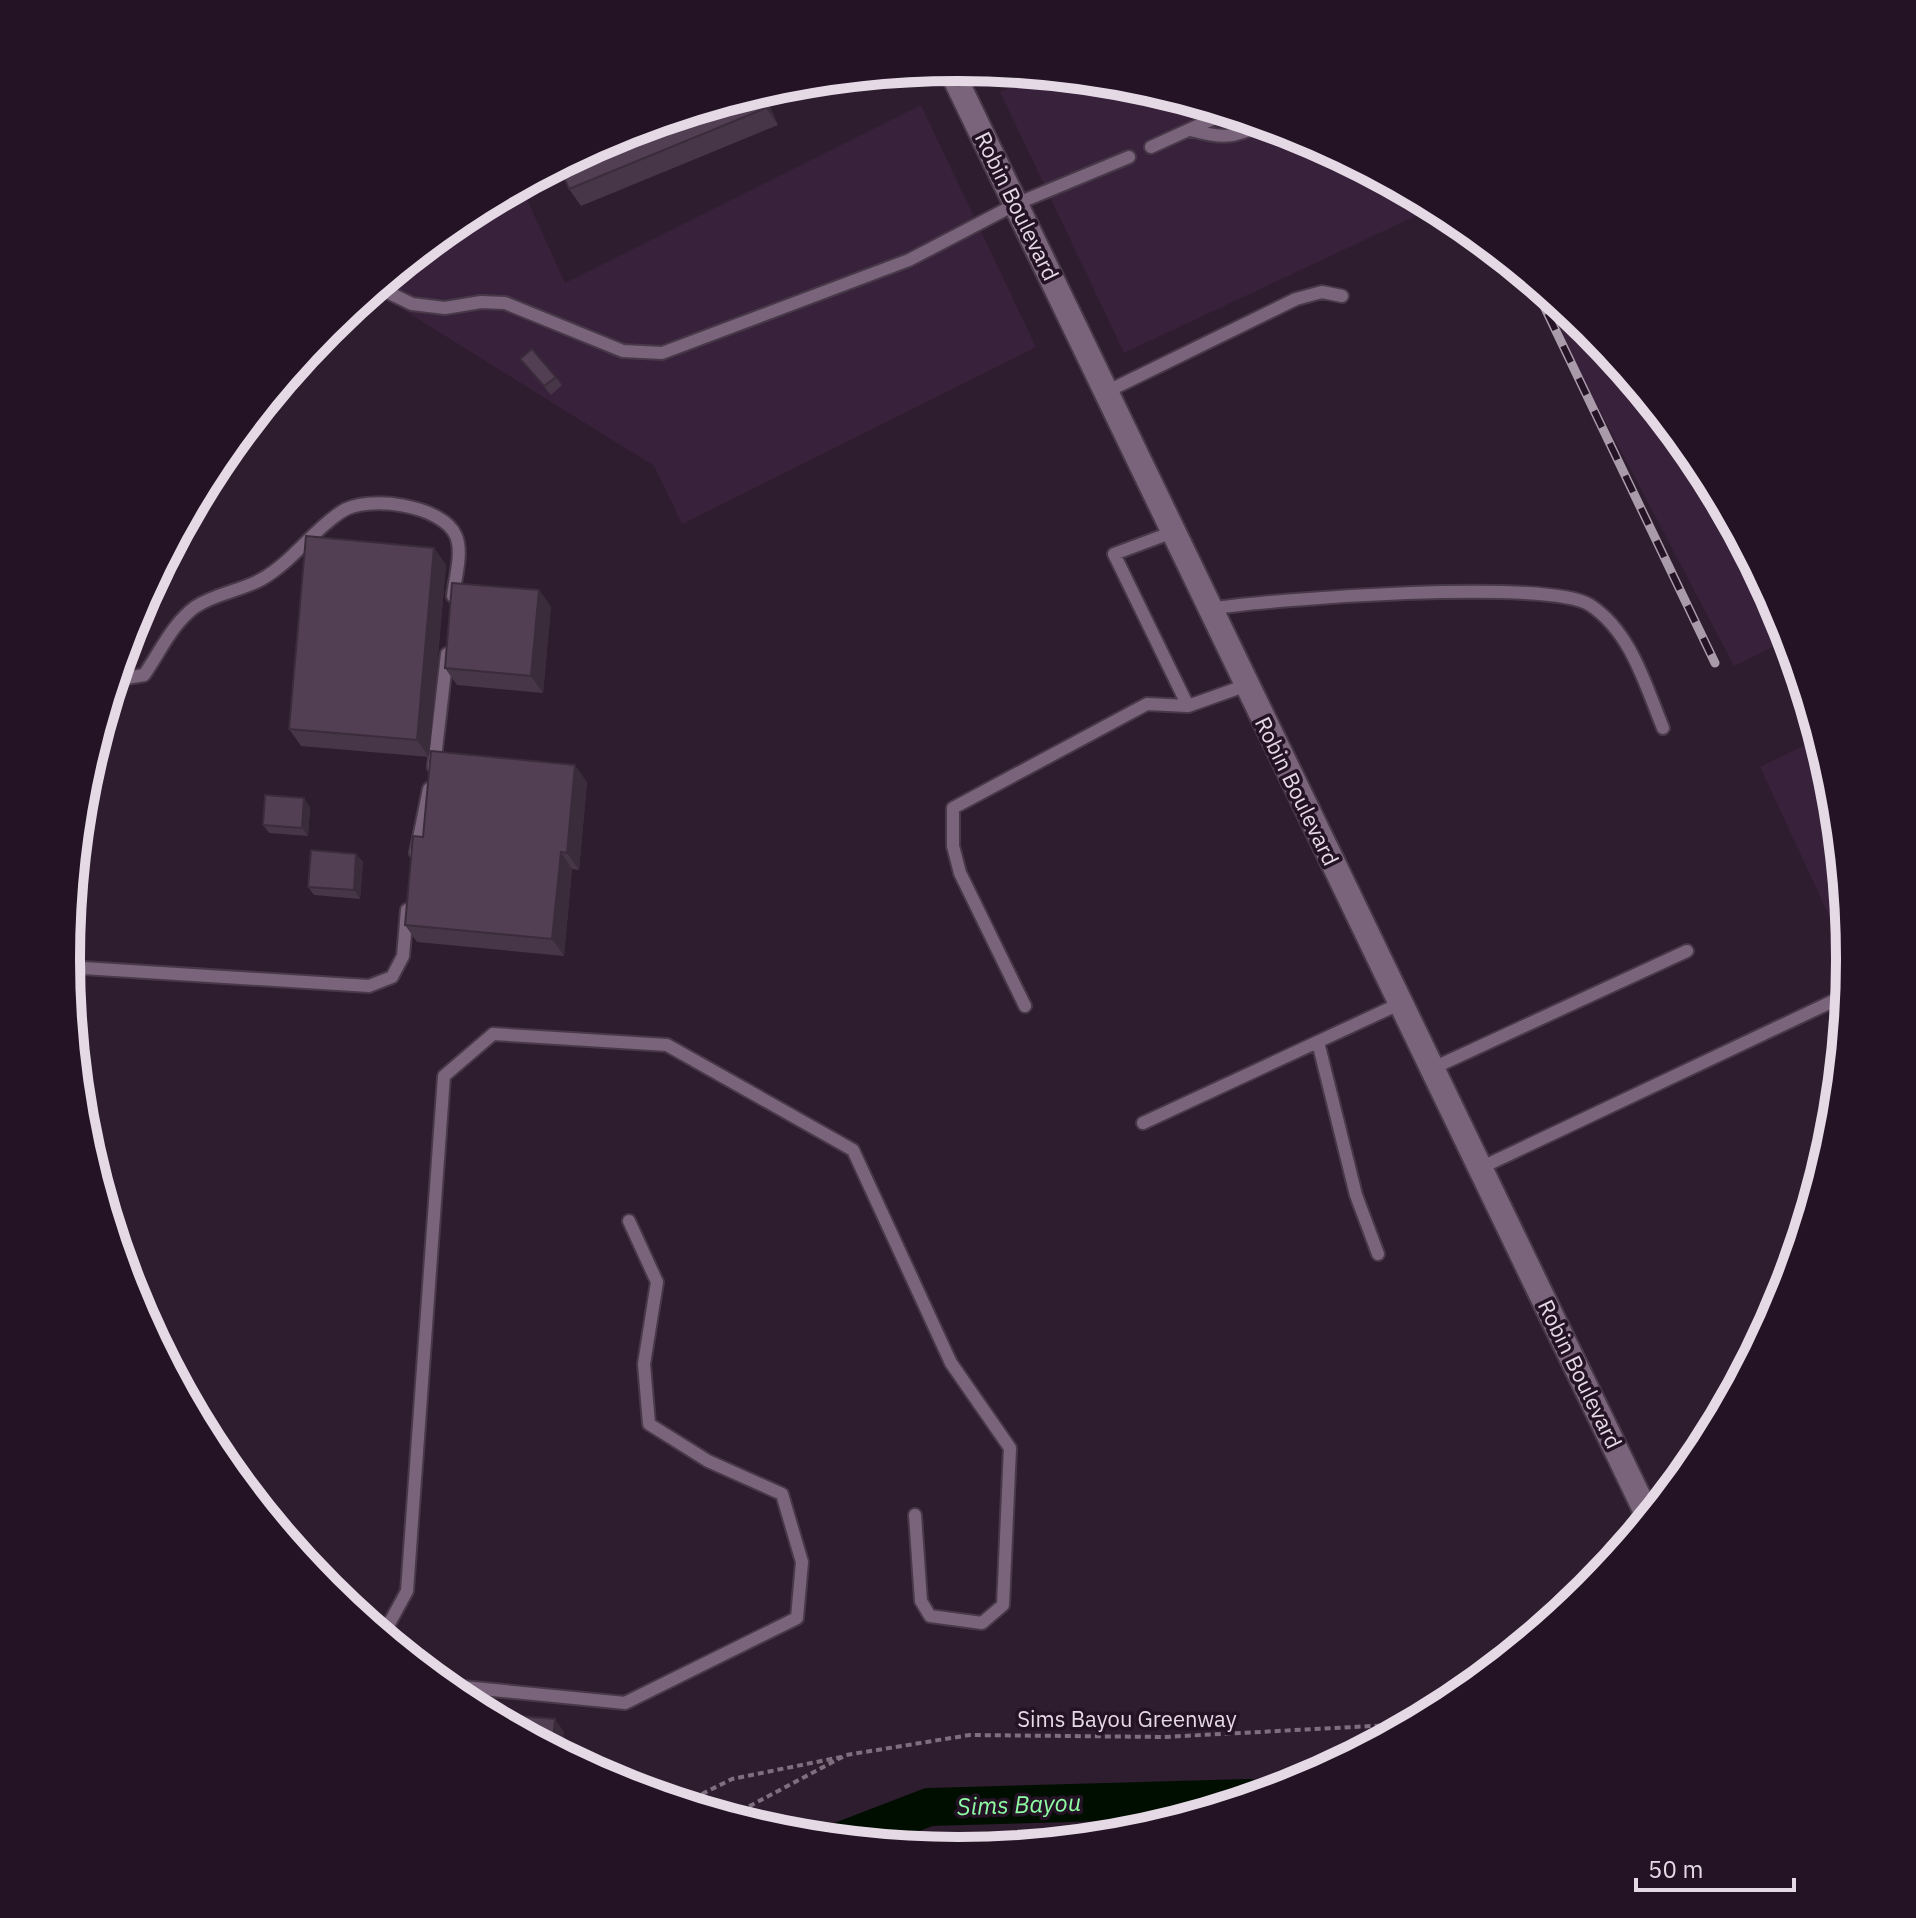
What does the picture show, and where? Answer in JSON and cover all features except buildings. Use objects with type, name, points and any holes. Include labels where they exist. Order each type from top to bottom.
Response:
[{"type":"street","name":"Robin Boulevard","points":[[956,81],[1478,1169],[1644,1507]]},
{"type":"lane","points":[[1151,147],[1212,119]]},
{"type":"lane","points":[[1190,130],[1223,138],[1248,131]]},
{"type":"lane","points":[[387,292],[412,304],[445,308],[481,302],[505,303],[623,351],[662,353],[909,260],[1016,204],[1129,157]]},
{"type":"lane","points":[[1106,392],[1296,299],[1322,292],[1342,296]]},
{"type":"lane","points":[[127,678],[144,675],[175,626],[195,608],[226,591],[261,580],[290,559],[344,509],[395,505],[428,510],[447,521],[457,538],[453,605]]},
{"type":"lane","points":[[1173,532],[1114,554],[1188,706]]},
{"type":"lane","points":[[1210,609],[1250,602],[1425,594],[1559,596],[1587,603],[1609,619],[1626,641],[1663,728]]},
{"type":"lane","points":[[412,874],[439,748],[448,644]]},
{"type":"lane","points":[[1025,1006],[960,873],[953,846],[953,808],[1147,704],[1188,706],[1247,685]]},
{"type":"lane","points":[[80,968],[369,986],[392,977],[403,956],[410,889]]},
{"type":"lane","points":[[1431,1069],[1687,951]]},
{"type":"lane","points":[[1478,1169],[1835,1000]]},
{"type":"lane","points":[[1143,1123],[1399,1004]]},
{"type":"lane","points":[[388,1626],[407,1591],[444,1076],[493,1034],[667,1045],[853,1150],[951,1363],[1010,1448],[1003,1605],[982,1623],[930,1616],[921,1601],[915,1515]]},
{"type":"lane","points":[[1318,1042],[1356,1195],[1378,1254]]},
{"type":"lane","points":[[468,1687],[625,1703],[797,1618],[802,1562],[782,1494],[708,1461],[649,1424],[644,1364],[657,1282],[629,1221]]},
{"type":"path","name":"Sims Bayou Greenway","points":[[697,1796],[732,1779],[846,1755],[970,1735],[1164,1737],[1385,1726]]},
{"type":"path","name":"Sims Bayou Greenway","points":[[743,1810],[846,1755]]},
{"type":"shaded area","points":[[1019,83],[1129,98],[1185,111],[1294,148],[1346,172],[1421,214],[1124,353],[1000,92]]},
{"type":"shaded area","points":[[921,105],[1036,347],[682,524],[654,466],[382,297],[470,229],[525,196],[565,283]]},
{"type":"shaded area","points":[[1545,306],[1618,380],[1655,425],[1688,471],[1745,571],[1777,645],[1734,666]]},
{"type":"shaded area","points":[[1809,743],[1828,844],[1835,929],[1760,767]]},
{"type":"waterway","name":"Sims Bayou","points":[[866,1831],[929,1807],[1211,1799]]},
{"type":"railway","points":[[1544,305],[1715,663]]}]
